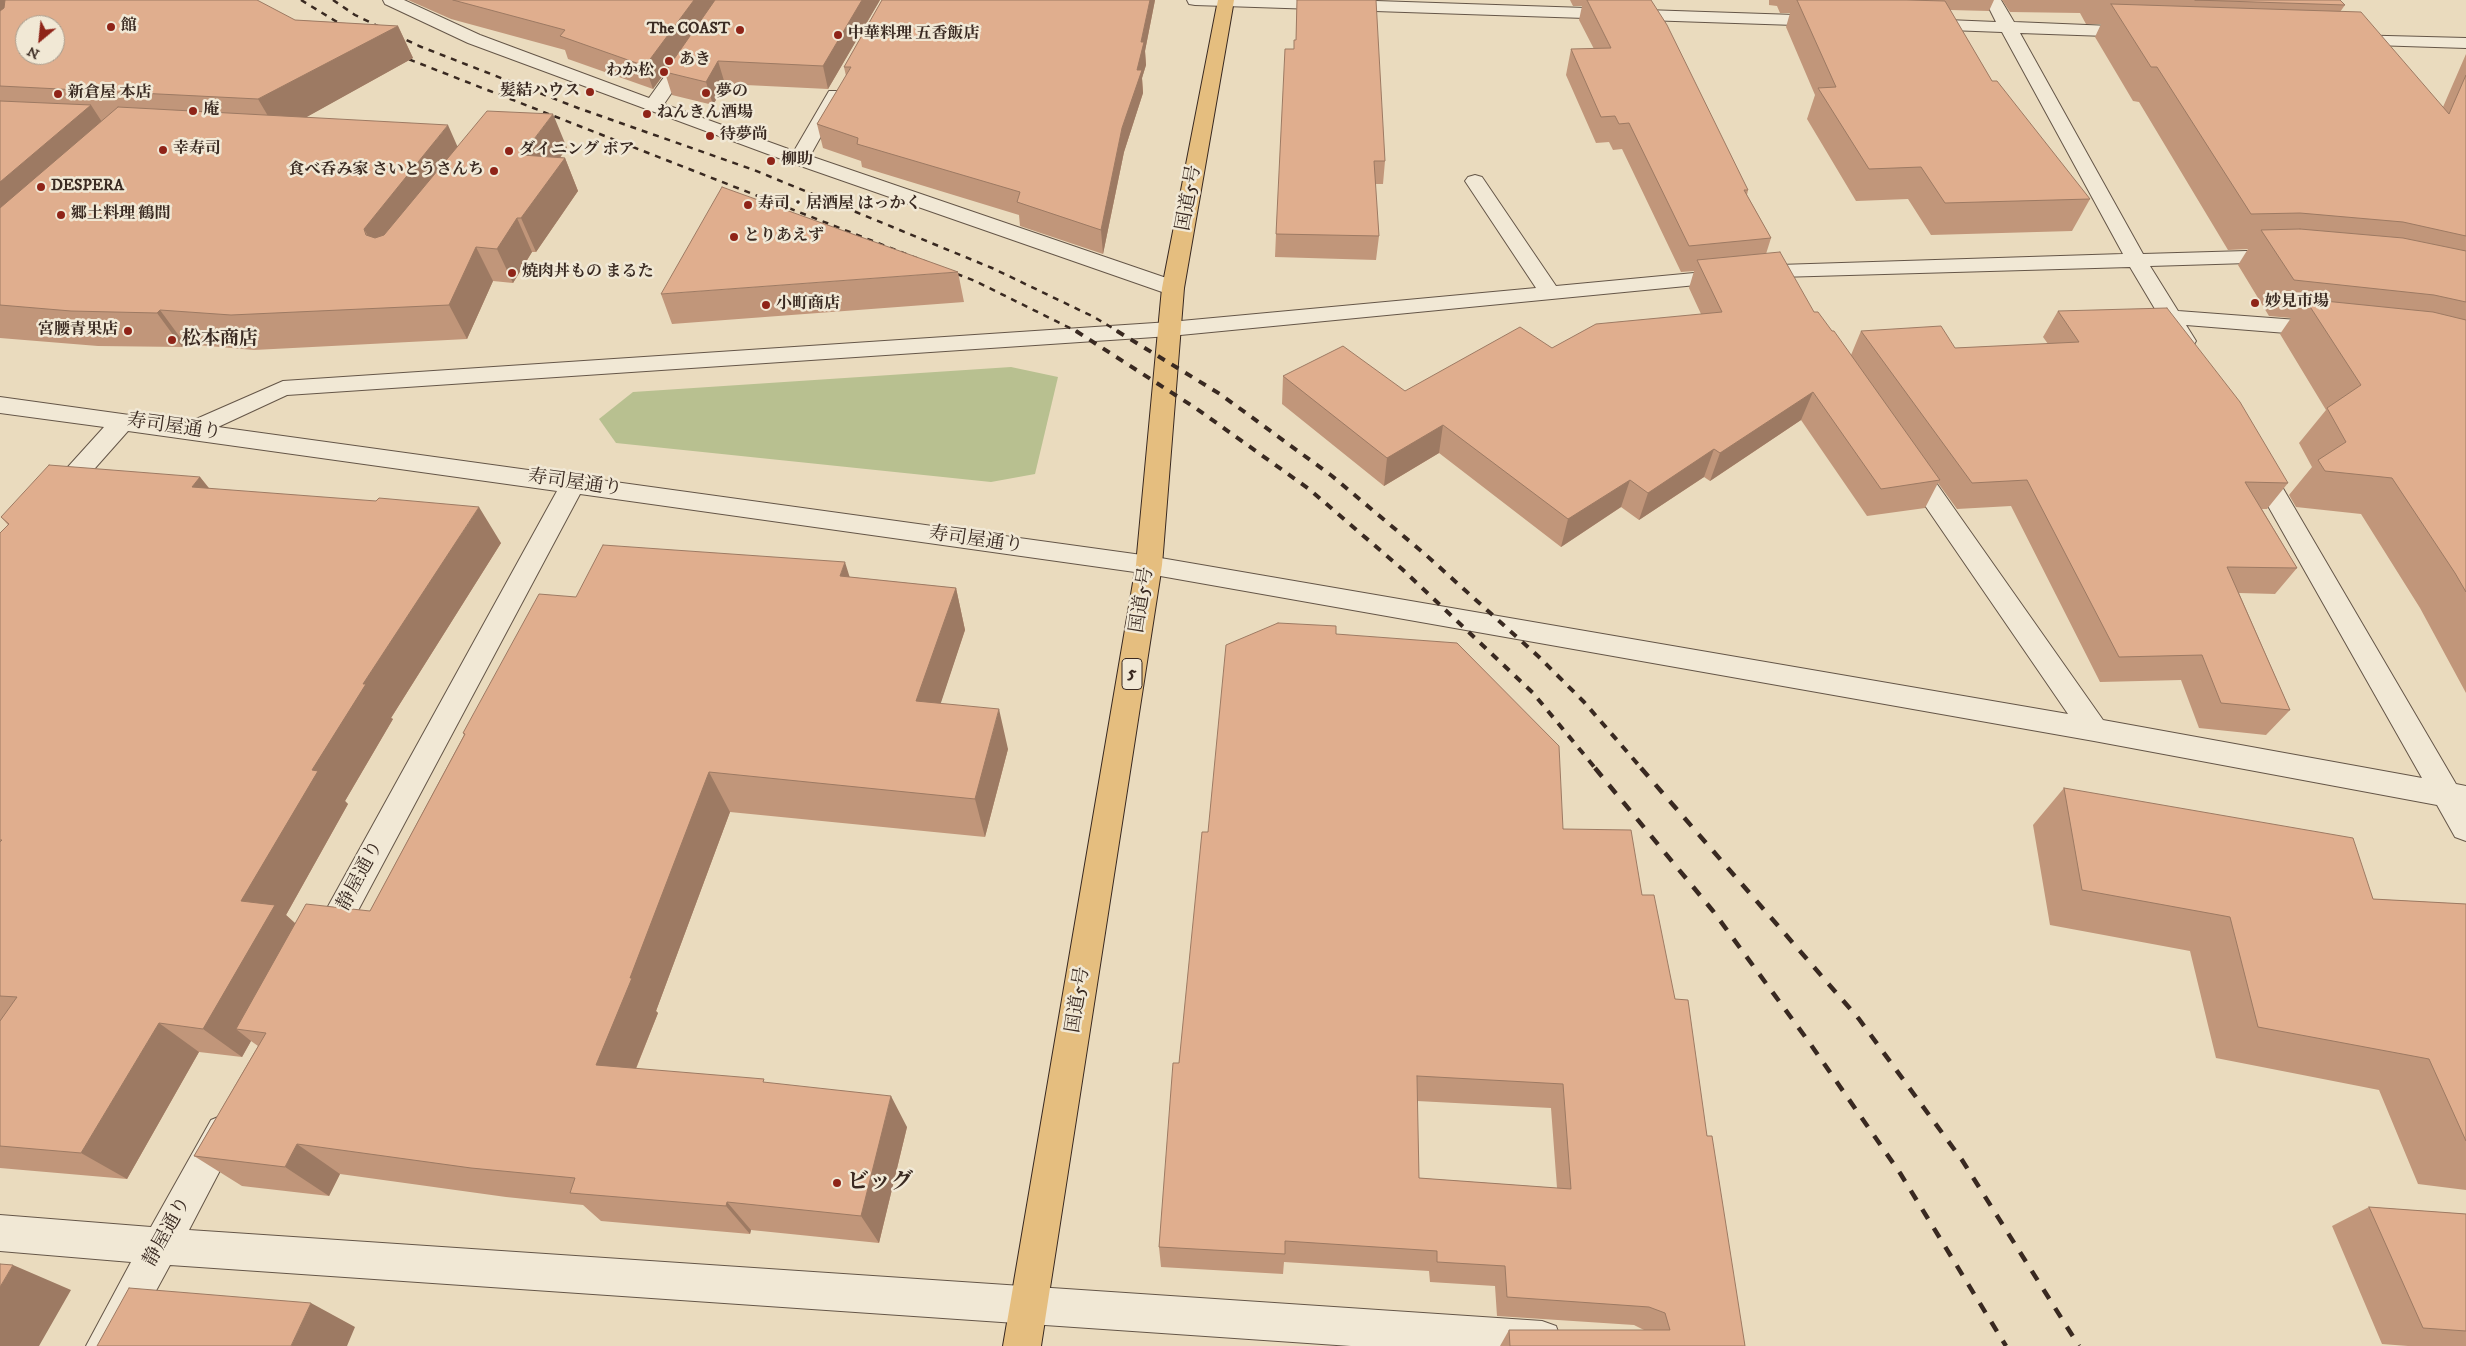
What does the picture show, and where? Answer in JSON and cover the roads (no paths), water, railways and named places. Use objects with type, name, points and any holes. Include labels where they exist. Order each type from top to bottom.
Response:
[{"type":"highway","name":"国道5号","points":[[1022,1346],[1149,565],[1173,288],[1226,1]]},
{"type":"street","points":[[391,0],[474,39],[653,106],[799,159],[1173,288]]},
{"type":"street","points":[[653,106],[727,0]]},
{"type":"street","points":[[1195,0],[1652,8],[1842,22]]},
{"type":"street","points":[[1993,0],[2136,260],[2196,360]]},
{"type":"street","points":[[1652,8],[1664,34]]},
{"type":"street","points":[[1911,24],[2147,32]]},
{"type":"street","points":[[2335,39],[2466,43]]},
{"type":"street","points":[[799,159],[842,84]]},
{"type":"street","points":[[1474,181],[1550,293]]},
{"type":"street","points":[[190,431],[283,388],[1170,329],[1550,293],[1783,276],[2136,260],[2276,256],[2303,258]]},
{"type":"street","points":[[2171,317],[2349,332]]},
{"type":"street","name":"寿司屋通り","points":[[0,405],[1149,565],[2094,730],[2457,796]]},
{"type":"street","points":[[39,516],[122,421]]},
{"type":"street","points":[[2245,445],[2457,796],[2466,828]]},
{"type":"street","points":[[1898,447],[2094,730]]},
{"type":"street","name":"静屋通り","points":[[312,966],[573,484]]},
{"type":"street","name":"静屋通り","points":[[105,1346],[236,1106]]},
{"type":"street","points":[[0,1232],[160,1246],[1029,1307],[1574,1342]]},
{"type":"railway","points":[[301,0],[347,28]]},
{"type":"railway","points":[[333,0],[355,15],[419,46],[578,108],[754,170],[992,268],[1094,317],[1119,332]]},
{"type":"railway","points":[[398,55],[975,281],[1076,331]]},
{"type":"railway","points":[[1076,331],[1197,409],[1309,489],[1402,569],[1533,693],[1596,769]]},
{"type":"railway","points":[[1117,331],[1220,394],[1332,476],[1426,555],[1539,657],[1584,702],[1642,769]]},
{"type":"railway","points":[[1595,768],[1713,911],[1809,1042],[1900,1173],[2006,1346]]},
{"type":"railway","points":[[1641,768],[1859,1019],[1962,1160],[2079,1346]]},
{"type":"place","name":"館","points":[[111,27]]},
{"type":"place","name":"The COAST","points":[[740,30]]},
{"type":"place","name":"中華料理 五香飯店","points":[[838,35]]},
{"type":"place","name":"あき","points":[[669,61]]},
{"type":"place","name":"わか松","points":[[664,72]]},
{"type":"place","name":"髪結ハウス","points":[[590,92]]},
{"type":"place","name":"夢の","points":[[706,93]]},
{"type":"place","name":"新倉屋 本店","points":[[58,94]]},
{"type":"place","name":"庵","points":[[193,111]]},
{"type":"place","name":"ねんきん酒場","points":[[647,114]]},
{"type":"place","name":"待夢尚","points":[[710,136]]},
{"type":"place","name":"幸寿司","points":[[163,150]]},
{"type":"place","name":"ダイニング ボア","points":[[509,151]]},
{"type":"place","name":"柳助","points":[[771,161]]},
{"type":"place","name":"食べ呑み家 さいとうさんち","points":[[494,171]]},
{"type":"place","name":"DESPERA","points":[[41,187]]},
{"type":"place","name":"寿司・居酒屋 はっかく","points":[[748,205]]},
{"type":"place","name":"郷土料理 鶴間","points":[[61,215]]},
{"type":"place","name":"とりあえず","points":[[734,237]]},
{"type":"place","name":"焼肉丼もの まるた","points":[[512,273]]},
{"type":"place","name":"妙見市場","points":[[2255,303]]},
{"type":"place","name":"小町商店","points":[[766,305]]},
{"type":"place","name":"宮腰青果店","points":[[128,331]]},
{"type":"place","name":"松本商店","points":[[172,340]]},
{"type":"place","name":"ビッグ","points":[[837,1183]]}]
